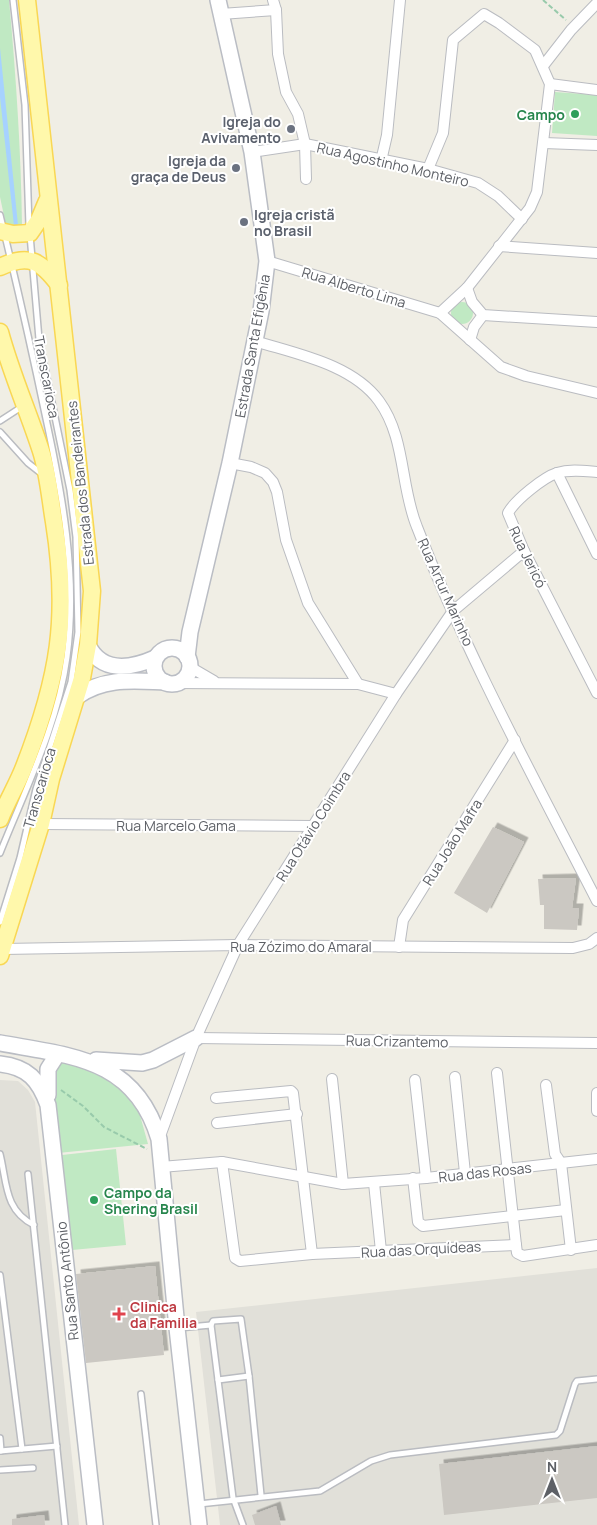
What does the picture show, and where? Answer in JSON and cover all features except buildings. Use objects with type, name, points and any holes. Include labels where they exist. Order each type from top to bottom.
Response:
[{"type":"main road","name":"Estrada dos Bandeirantes","points":[[1,953],[41,824],[50,780],[78,696],[88,645],[92,591],[27,0]]},
{"type":"main road","points":[[2,232],[30,234],[39,220],[48,198]]},
{"type":"main road","points":[[6,264],[32,260],[48,270],[59,285]]},
{"type":"main road","name":"Estrada dos Bandeirantes","points":[[0,332],[7,367],[41,452],[47,478],[60,564],[62,606],[58,655],[43,713],[24,766],[1,816]]},
{"type":"street","points":[[381,161],[387,134],[400,0]]},
{"type":"street","points":[[543,66],[597,3]]},
{"type":"street","points":[[220,7],[275,5],[278,54],[286,92],[298,114],[305,144],[306,179]]},
{"type":"street","name":"Estrada Santa Efigênia","points":[[188,662],[190,632],[230,463],[255,341],[267,261],[252,152],[220,7]]},
{"type":"street","points":[[428,169],[443,133],[453,40],[484,14],[500,23],[535,50],[550,84],[537,192],[530,208],[467,288],[440,313],[501,367],[513,372],[597,393]]},
{"type":"street","points":[[550,84],[597,90]]},
{"type":"street","name":"Rua Agostinho Monteiro","points":[[252,152],[305,144],[326,147],[381,161],[428,169],[478,183],[498,196],[522,218]]},
{"type":"street","points":[[544,144],[597,145]]},
{"type":"street","points":[[500,246],[597,253]]},
{"type":"street","name":"Rua Alberto Lima","points":[[267,261],[440,313]]},
{"type":"street","points":[[467,288],[472,302],[483,315],[597,322]]},
{"type":"street","points":[[470,340],[474,327],[483,315]]},
{"type":"street","name":"Rua Artur Marinho","points":[[255,341],[306,357],[352,377],[366,387],[389,417],[397,439],[416,525],[452,611],[597,901]]},
{"type":"street","points":[[230,463],[251,467],[265,473],[273,482],[278,492],[286,540],[308,603],[358,684]]},
{"type":"street","name":"Rua Jericó","points":[[597,472],[556,473],[537,485],[511,507],[508,512],[524,551],[597,693]]},
{"type":"street","points":[[556,473],[597,554]]},
{"type":"street","name":"Rua Otávio Coimbra","points":[[159,1139],[196,1038],[238,946],[312,826],[396,694],[452,611],[524,551]]},
{"type":"street","points":[[88,645],[98,659],[119,667],[138,666],[155,658],[163,650],[190,632]]},
{"type":"street","points":[[168,648],[179,649],[188,662],[214,682]]},
{"type":"street","points":[[155,658],[156,675],[171,683],[186,677],[188,662]]},
{"type":"street","points":[[78,696],[93,686],[117,681],[358,684],[396,694]]},
{"type":"street","name":"Rua João Mafra","points":[[399,947],[403,920],[515,740]]},
{"type":"street","name":"Rua Marcelo Gama","points":[[41,824],[312,826]]},
{"type":"street","name":"Rua Zózimo do Amaral","points":[[1,953],[238,946],[573,948],[589,944],[597,939]]},
{"type":"street","points":[[0,1043],[78,1058],[142,1064],[196,1038]]},
{"type":"street","name":"Rua Crizantemo","points":[[196,1038],[597,1043]]},
{"type":"street","points":[[22,1071],[29,1069],[33,1062],[30,1053],[23,1047]]},
{"type":"street","points":[[48,1105],[47,1076],[50,1064],[57,1054]]},
{"type":"street","points":[[78,1058],[106,1069],[125,1081],[137,1093],[153,1118],[159,1139],[177,1328],[199,1525]]},
{"type":"street","name":"Rua Santo Antônio","points":[[0,1064],[22,1071],[38,1082],[48,1105],[95,1525]]},
{"type":"street","points":[[497,1073],[517,1253],[523,1256],[597,1245]]},
{"type":"street","points":[[455,1077],[465,1174]]},
{"type":"street","points":[[332,1079],[343,1184]]},
{"type":"street","points":[[415,1080],[426,1178]]},
{"type":"street","points":[[546,1085],[555,1154],[561,1163],[571,1250]]},
{"type":"street","points":[[216,1098],[291,1091],[295,1097],[302,1176],[312,1254]]},
{"type":"street","points":[[597,1093],[597,1111]]},
{"type":"street","points":[[217,1123],[296,1114]]},
{"type":"street","name":"Rua das Rosas","points":[[160,1161],[222,1162],[343,1184],[426,1178],[597,1159]]},
{"type":"street","name":"Rua das Orquídeas","points":[[222,1162],[237,1260],[312,1254],[516,1245]]},
{"type":"street","points":[[413,1178],[420,1226],[427,1227],[566,1210]]},
{"type":"street","points":[[374,1183],[381,1251]]},
{"type":"lane","name":"Transcarioca","points":[[0,922],[20,858],[36,790],[71,682],[78,632],[76,536],[70,490],[39,339],[30,234],[25,105],[14,0]]},
{"type":"lane","name":"Transcarioca","points":[[0,215],[6,264],[59,482],[69,567],[67,658],[58,694],[36,762],[0,853]]},
{"type":"lane","points":[[0,421],[24,406]]},
{"type":"lane","points":[[0,432],[28,463],[47,478]]},
{"type":"lane","points":[[0,1154],[9,1201],[22,1217],[34,1224]]},
{"type":"lane","points":[[28,1174],[65,1525]]},
{"type":"lane","points":[[0,1275],[22,1449]]},
{"type":"lane","points":[[177,1328],[211,1324],[213,1321],[241,1319],[249,1376],[261,1496]]},
{"type":"lane","points":[[211,1324],[233,1498],[243,1525]]},
{"type":"lane","points":[[218,1380],[249,1376]]},
{"type":"lane","points":[[196,1504],[233,1498],[320,1490],[371,1461],[390,1455],[556,1435],[560,1431],[577,1381],[597,1379]]},
{"type":"lane","points":[[141,1394],[156,1525]]},
{"type":"lane","points":[[0,1438],[1,1451],[57,1446]]},
{"type":"lane","points":[[0,1470],[33,1468]]},
{"type":"path","points":[[543,0],[575,27]]},
{"type":"path","points":[[48,1105],[61,1090],[82,1106],[104,1127],[160,1161]]},
{"type":"shaded area","points":[[0,1080],[18,1081],[28,1090],[35,1102],[79,1525],[0,1525]]},
{"type":"shaded area","points":[[597,1268],[597,1525],[220,1525],[196,1312]]},
{"type":"green space","points":[[0,0],[9,0],[18,113],[22,226],[7,230],[0,197]]},
{"type":"green space","name":"Campo","points":[[555,92],[597,95],[597,136],[552,133]]},
{"type":"green space","points":[[462,302],[470,305],[473,313],[470,321],[462,324],[454,321],[451,313],[454,305]]},
{"type":"green space","points":[[60,1058],[100,1072],[136,1101],[148,1144],[58,1153],[51,1079]]},
{"type":"green space","name":"Campo da Shering Brasil","points":[[116,1149],[126,1245],[72,1250],[62,1155]]},
{"type":"water","points":[[0,48],[18,225],[14,226],[0,97]]},
{"type":"place","name":"Campo","points":[[575,114]]},
{"type":"place","name":"Igreja do Avivamento","points":[[291,129]]},
{"type":"place","name":"Igreja da graça de Deus","points":[[236,168]]},
{"type":"place","name":"Igreja cristã no Brasil","points":[[244,222]]},
{"type":"place","name":"Campo da Shering Brasil","points":[[94,1200]]},
{"type":"place","name":"Clinica da Familia","points":[[119,1314]]}]
